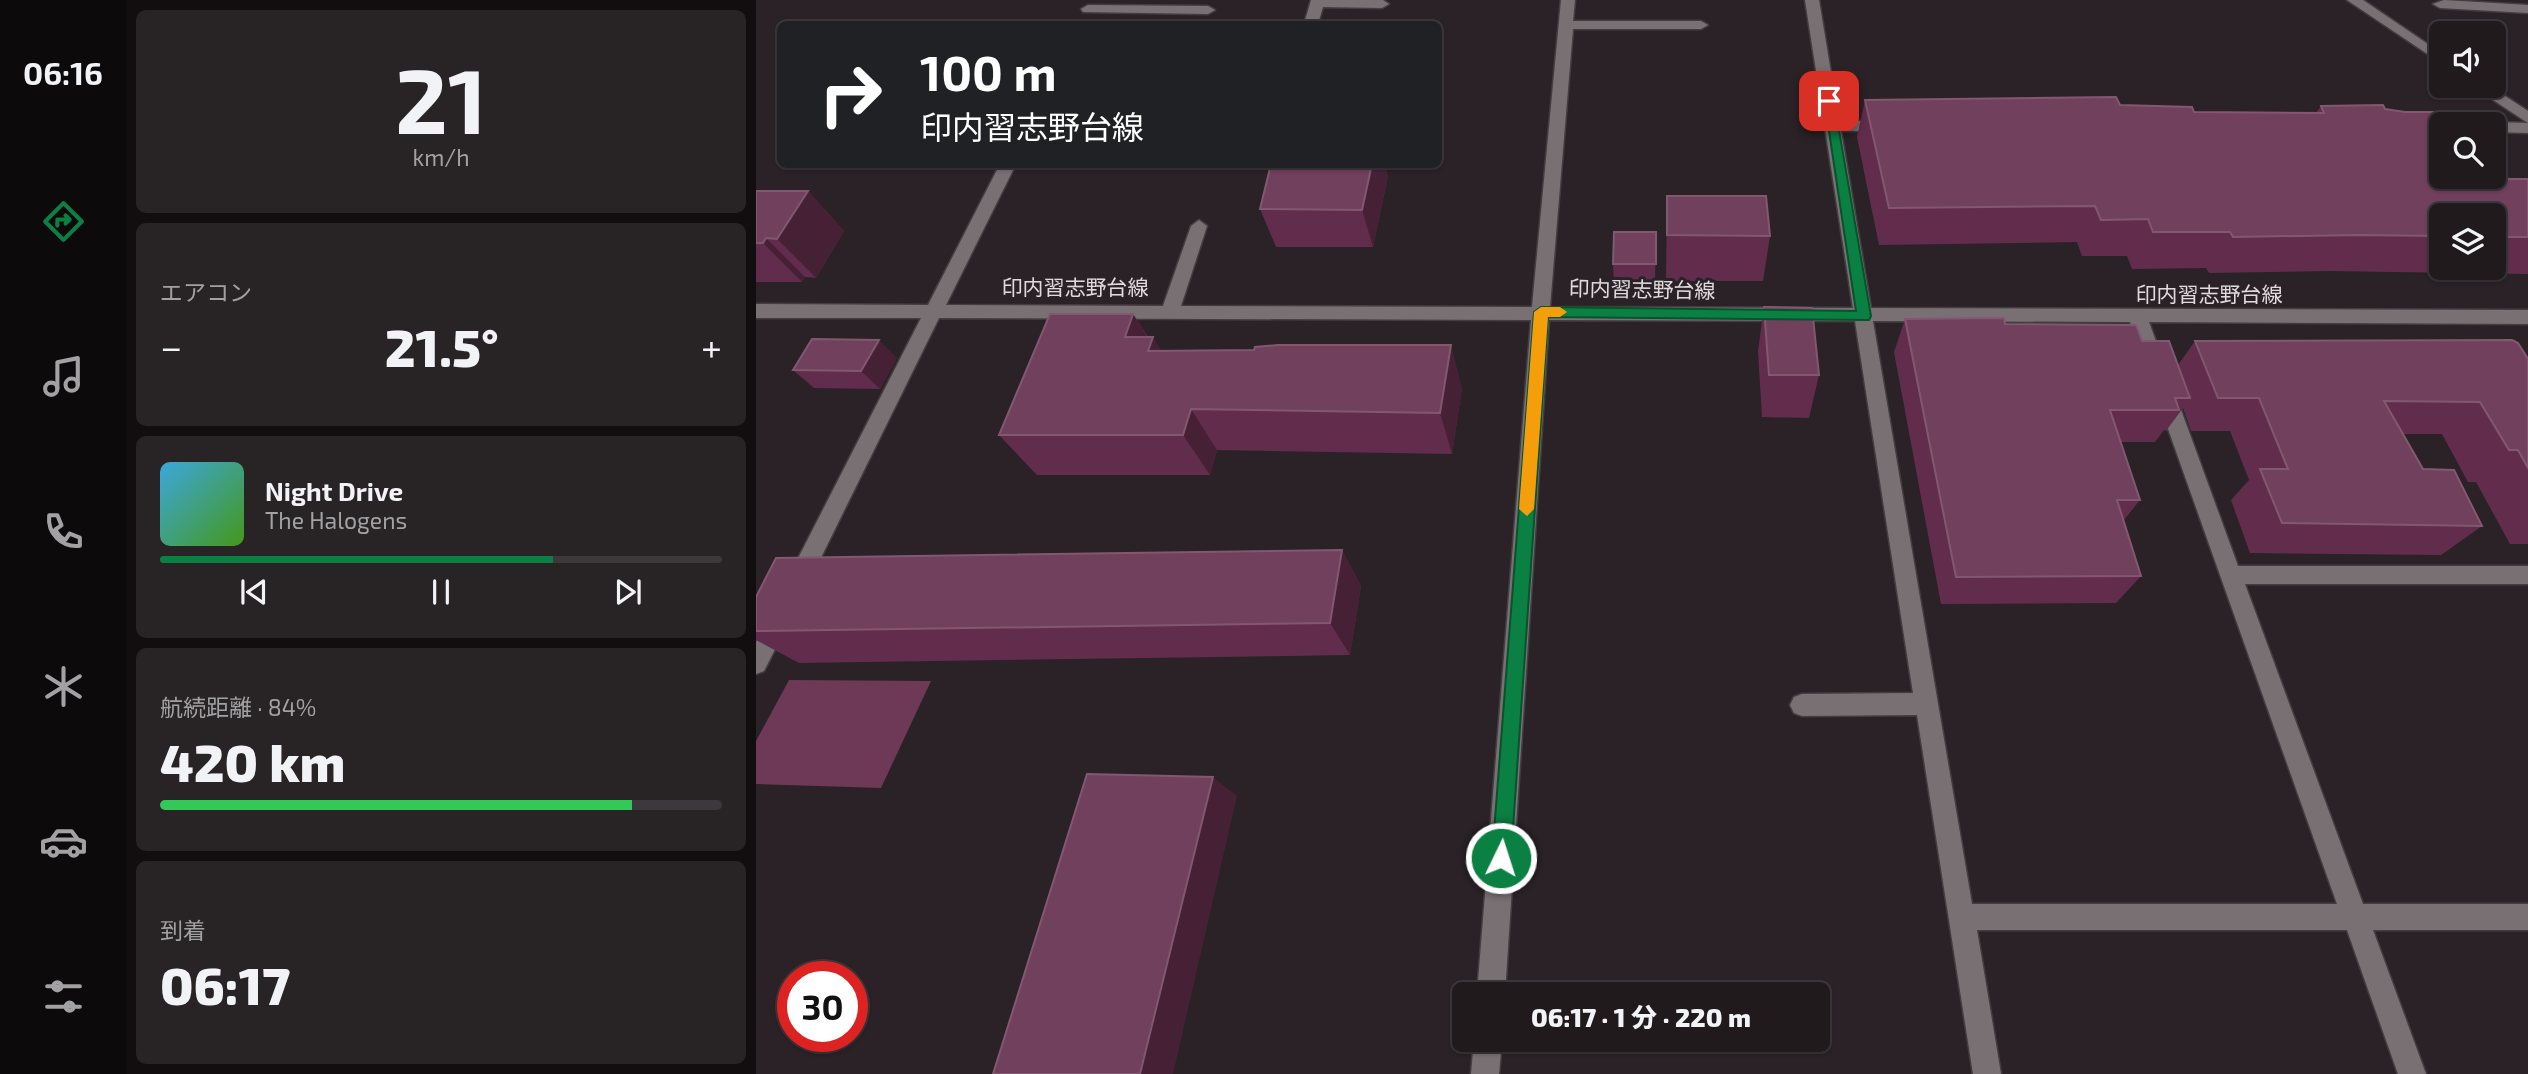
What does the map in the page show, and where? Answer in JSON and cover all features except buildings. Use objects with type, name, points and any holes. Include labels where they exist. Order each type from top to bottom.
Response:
[{"type":"street","points":[[1492,982],[1541,312],[1568,0]]},
{"type":"street","points":[[1812,0],[1987,1074]]},
{"type":"street","points":[[2354,0],[2429,51]]},
{"type":"street","points":[[1312,21],[1318,1],[1382,4]]},
{"type":"street","points":[[1082,21],[1091,5],[1208,10]]},
{"type":"street","points":[[2440,5],[2528,9]]},
{"type":"street","points":[[1566,25],[1701,24]]},
{"type":"street","points":[[2498,98],[2528,118]]},
{"type":"street","points":[[1833,126],[1902,126]]},
{"type":"street","points":[[2506,127],[2528,128]]},
{"type":"street","points":[[756,664],[1006,168]]},
{"type":"street","points":[[1170,311],[1199,226]]},
{"type":"street","name":"印内習志野台線","points":[[756,312],[1541,312],[2137,318],[2528,317]]},
{"type":"street","points":[[2137,318],[2412,1074]]},
{"type":"street","points":[[2231,575],[2528,575]]},
{"type":"street","points":[[1801,705],[1927,704]]},
{"type":"street","points":[[1962,916],[2528,917]]},
{"type":"street","points":[[1485,1074],[1487,1052]]},
{"type":"shaded area","points":[[789,680],[931,681],[881,788],[756,784],[756,741]]},
{"type":"slow traffic","points":[[1527,509],[1541,312],[1560,312]]},
{"type":"route","points":[[1501,858],[1541,312],[1864,316],[1829,101]]}]
